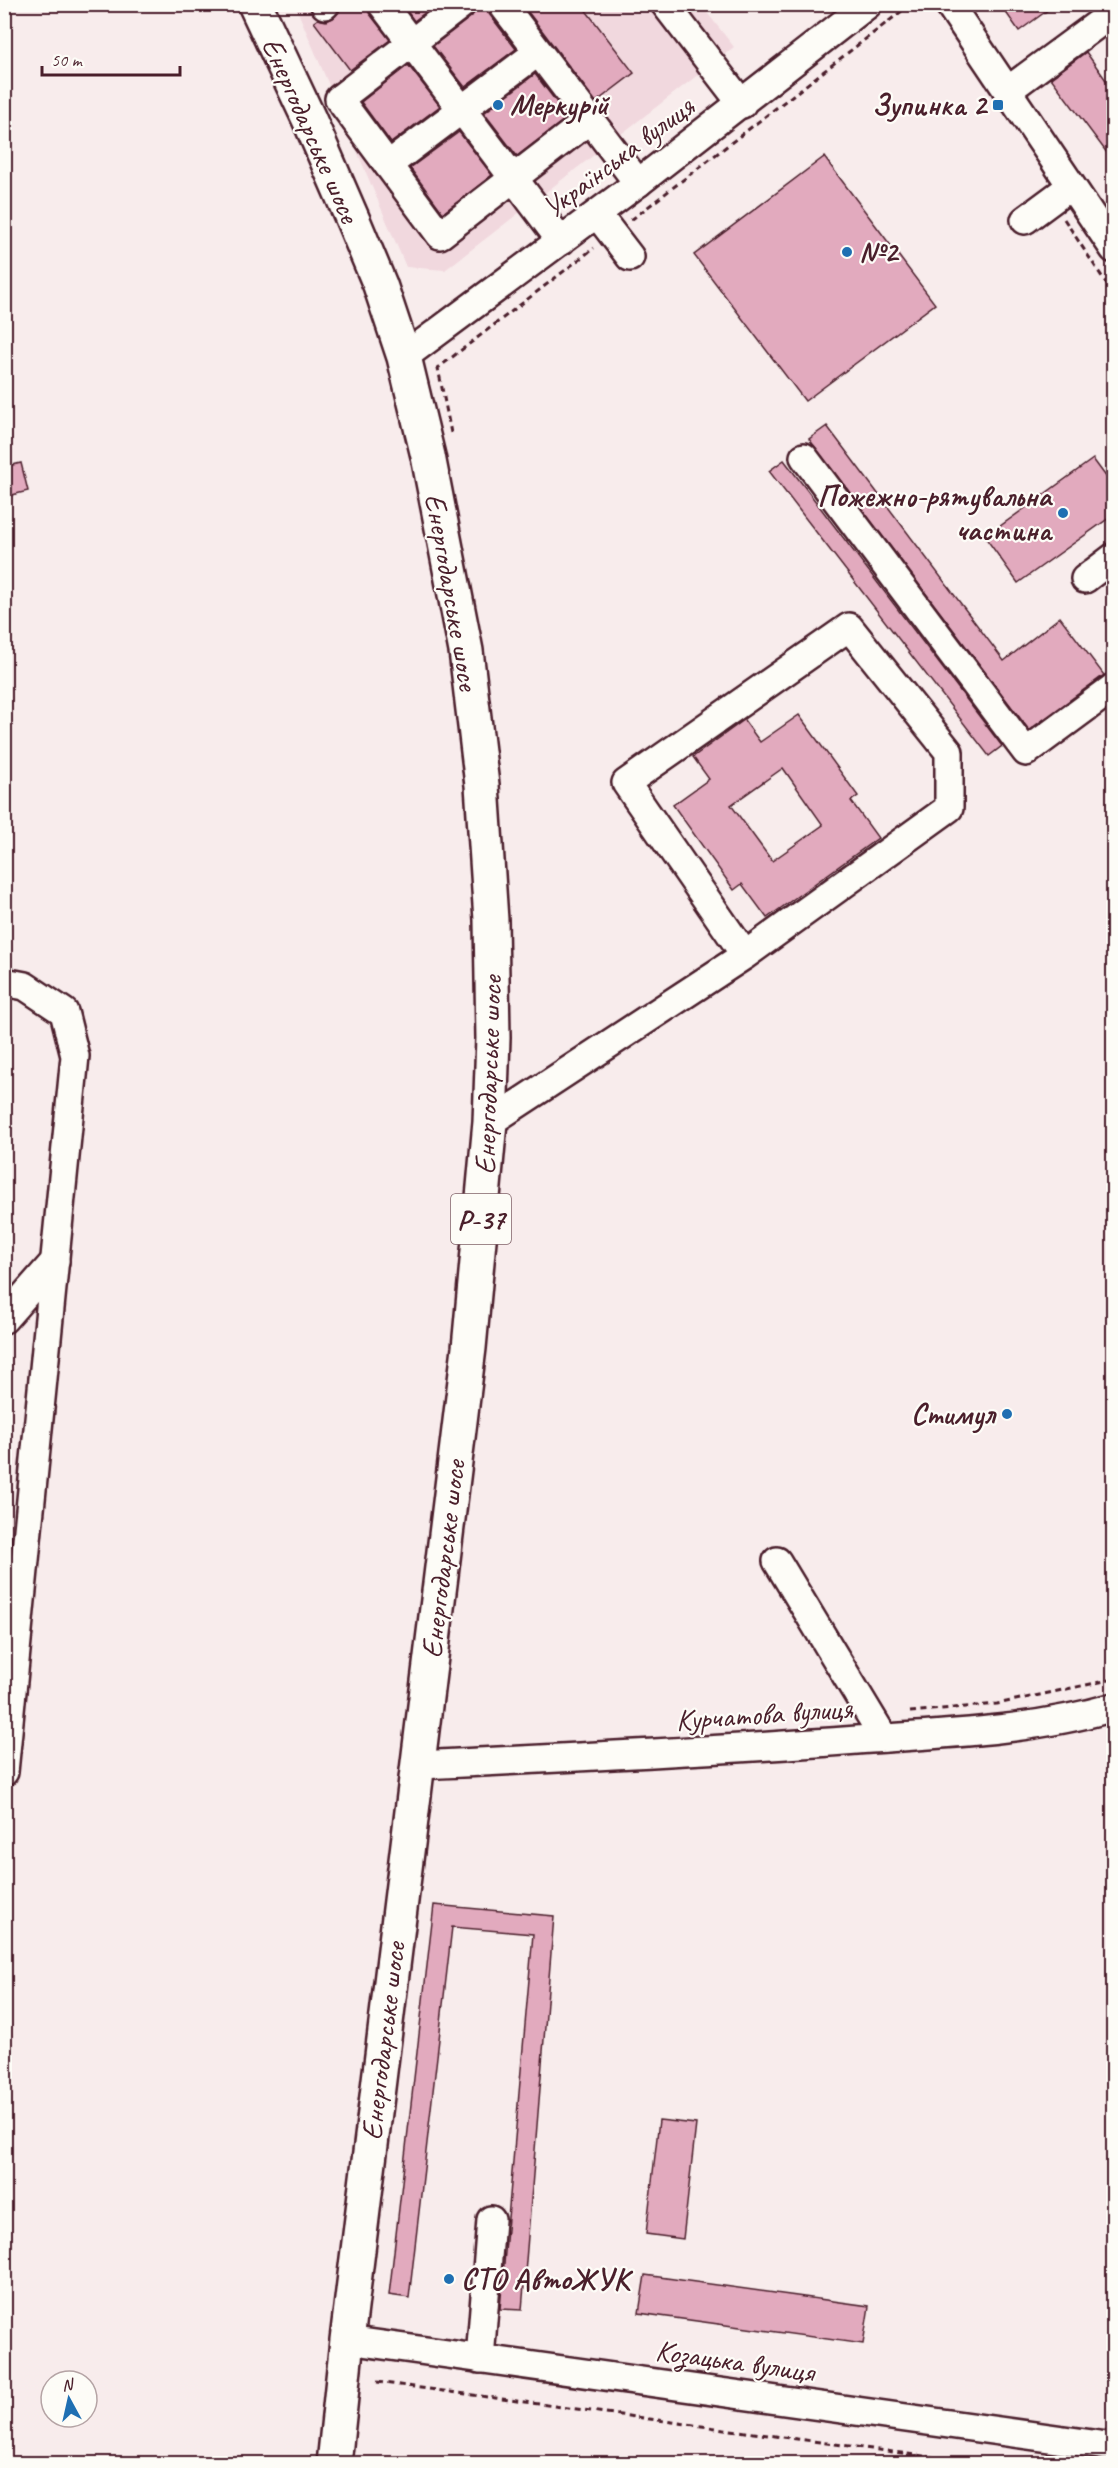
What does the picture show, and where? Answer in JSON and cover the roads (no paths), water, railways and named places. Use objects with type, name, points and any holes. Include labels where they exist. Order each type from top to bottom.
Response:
[{"type":"main road","name":"Енергодарське шосе","points":[[255,4],[309,118],[351,216],[380,285],[404,357],[428,456],[466,651],[482,784],[491,920],[493,1038],[490,1122],[469,1348],[346,2340],[334,2463]]},
{"type":"street","points":[[382,4],[561,241]]},
{"type":"street","points":[[462,4],[339,99],[440,235],[589,120]]},
{"type":"street","points":[[502,4],[638,183]]},
{"type":"street","points":[[665,4],[742,104]]},
{"type":"street","name":"Українська вулиця","points":[[404,357],[561,241],[605,224],[638,183],[868,4]]},
{"type":"street","points":[[949,4],[1113,249]]},
{"type":"street","points":[[1007,91],[1110,23]]},
{"type":"street","points":[[388,165],[538,52]]},
{"type":"street","points":[[1025,220],[1071,186]]},
{"type":"street","points":[[605,224],[630,257]]},
{"type":"street","points":[[804,458],[1026,752],[1113,687]]},
{"type":"street","points":[[1085,579],[1113,557]]},
{"type":"street","points":[[490,1122],[745,955],[949,808],[949,752],[849,627],[626,783],[745,955]]},
{"type":"street","points":[[4,982],[25,986],[64,1012],[75,1056],[4,1772]]},
{"type":"street","points":[[4,1319],[55,1261]]},
{"type":"street","points":[[777,1561],[868,1716],[884,1738]]},
{"type":"street","name":"Курчатова вулиця","points":[[417,1765],[653,1755],[884,1738],[1022,1726],[1113,1707]]},
{"type":"street","points":[[480,2359],[491,2220]]},
{"type":"street","name":"Козацька вулиця","points":[[346,2340],[1113,2447]]},
{"type":"place","name":"Меркурій","points":[[498,105]]},
{"type":"place","name":"Зупинка 2","points":[[998,105]]},
{"type":"place","name":"№2","points":[[847,252]]},
{"type":"place","name":"Пожежно-рятувальна частина","points":[[1063,513]]},
{"type":"place","name":"Стимул","points":[[1007,1414]]},
{"type":"place","name":"СТО АвтоЖУК","points":[[449,2279]]}]
